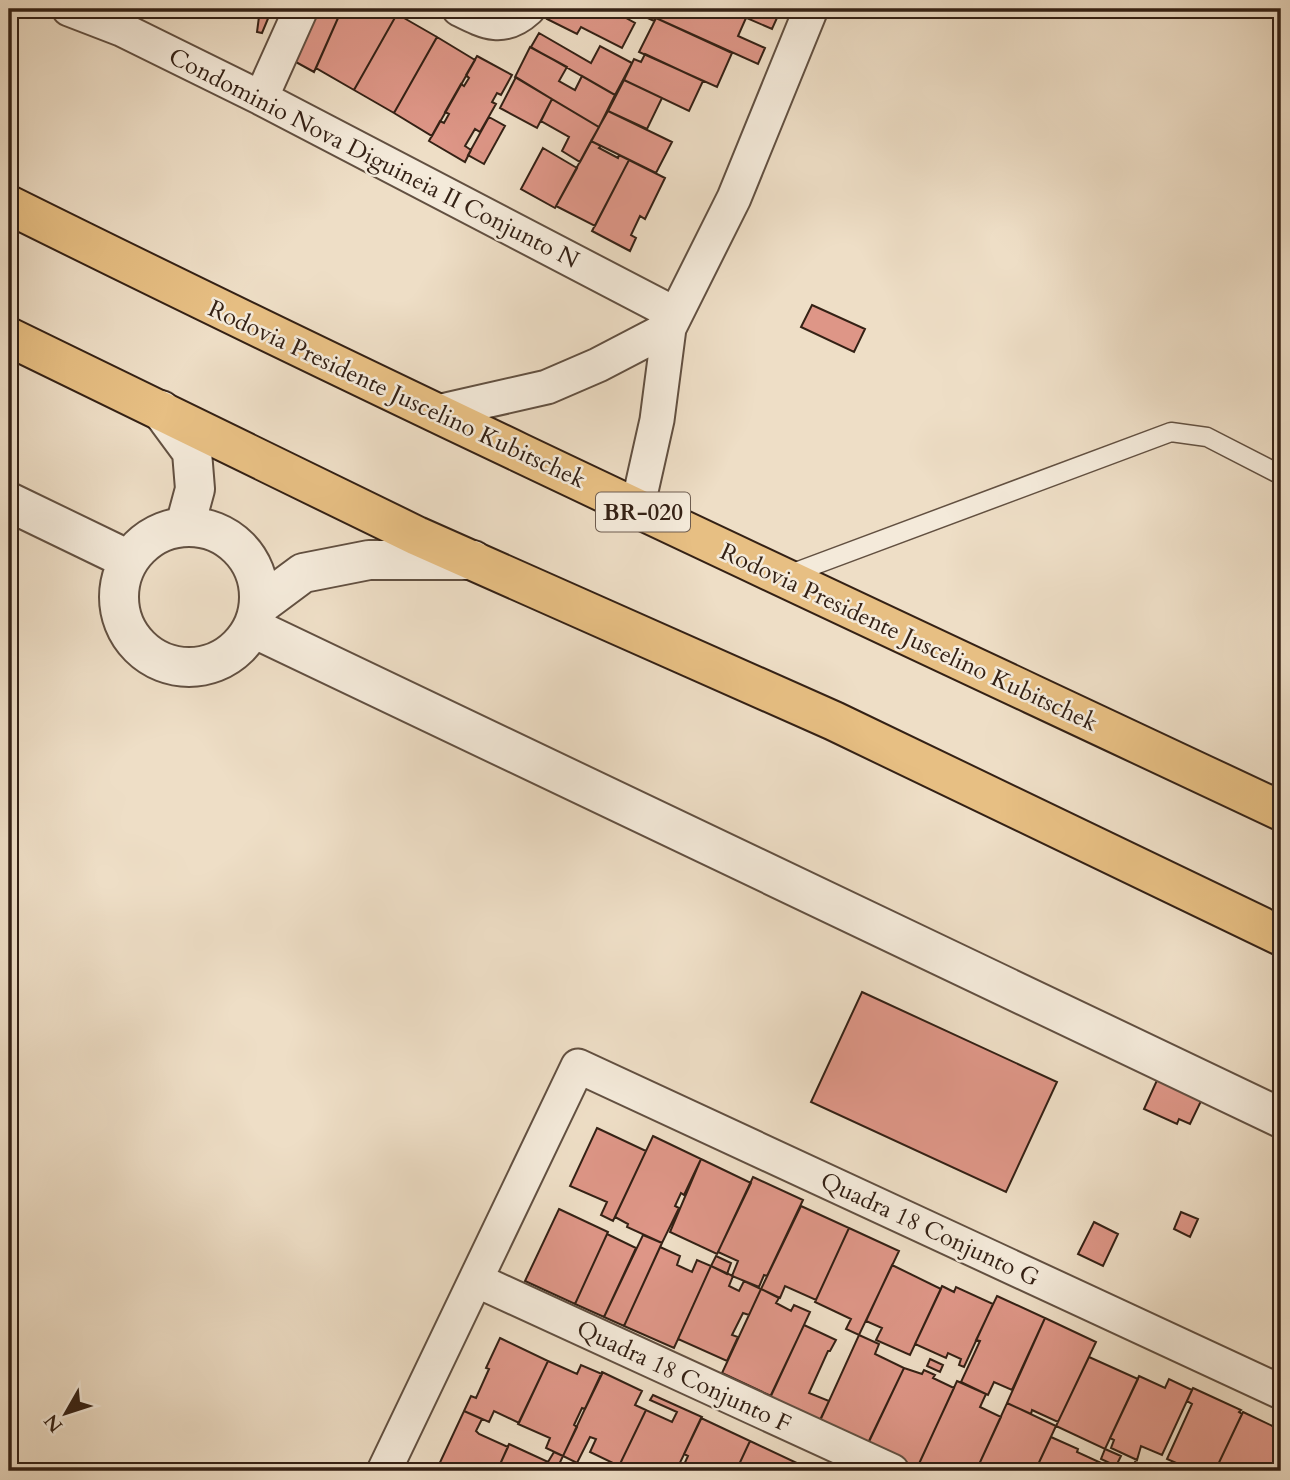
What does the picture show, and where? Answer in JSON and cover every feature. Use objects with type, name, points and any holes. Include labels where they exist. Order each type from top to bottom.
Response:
[{"type":"highway","name":"Rodovia Presidente Juscelino Kubitschek","points":[[9,205],[197,299],[637,509],[1281,811]]},
{"type":"highway","points":[[9,337],[417,536],[834,721],[1281,936]]},
{"type":"street","name":"Condominio Nova Diguineia II Conjunto N","points":[[69,9],[122,19],[261,98],[672,321]]},
{"type":"street","points":[[261,98],[301,9]]},
{"type":"street","points":[[459,9],[488,23],[512,20],[528,9]]},
{"type":"street","points":[[637,509],[657,420],[672,321],[734,198],[811,9]]},
{"type":"street","points":[[437,412],[547,387],[598,365],[672,321]]},
{"type":"street","points":[[161,410],[192,452],[195,489],[185,526]]},
{"type":"street","points":[[9,502],[129,560]]},
{"type":"street","points":[[256,617],[258,580],[248,558],[231,540],[209,529],[185,526],[161,532],[143,543],[129,560],[120,580],[118,602],[123,623],[135,642],[151,657],[171,666],[195,668],[219,662],[239,648],[256,617],[303,573],[369,560],[473,560]]},
{"type":"street","points":[[256,617],[1281,1118]]},
{"type":"street","name":"Quadra 18 Conjunto G","points":[[476,1280],[578,1066],[1281,1392]]},
{"type":"street","points":[[384,1471],[476,1280]]},
{"type":"street","name":"Quadra 18 Conjunto F","points":[[476,1280],[892,1471]]},
{"type":"lane","points":[[783,577],[1171,432],[1207,437],[1281,475]]},
{"type":"building","points":[[260,9],[272,9],[262,33],[257,32]]},
{"type":"building","points":[[315,9],[342,9],[314,72],[294,61]]},
{"type":"building","points":[[342,9],[388,9],[397,14],[354,90],[316,68]]},
{"type":"building","points":[[552,9],[628,9],[631,10],[626,18],[635,23],[622,48],[581,27],[577,34],[547,19]]},
{"type":"building","points":[[628,9],[661,9],[654,21]]},
{"type":"building","points":[[661,9],[726,9],[746,18],[738,36],[765,48],[758,64],[656,18]]},
{"type":"building","points":[[726,9],[781,9],[772,29]]},
{"type":"building","points":[[397,14],[437,37],[394,113],[354,90]]},
{"type":"building","points":[[656,18],[732,53],[717,87],[639,52]]},
{"type":"building","points":[[539,33],[591,63],[600,46],[632,63],[615,95],[531,47]]},
{"type":"building","points":[[437,37],[475,60],[432,136],[394,113]]},
{"type":"building","points":[[530,47],[567,67],[559,81],[575,90],[582,76],[615,95],[599,127],[515,77]]},
{"type":"building","points":[[645,54],[703,81],[689,111],[624,80],[634,59],[641,62]]},
{"type":"building","points":[[477,56],[512,75],[501,95],[497,93],[492,102],[496,104],[480,132],[475,129],[465,146],[471,150],[465,162],[429,141],[440,121],[444,123],[449,114],[445,112],[461,84],[464,86],[469,78],[466,75]]},
{"type":"building","points":[[516,77],[552,99],[537,128],[500,108]]},
{"type":"building","points":[[624,80],[662,98],[647,129],[608,111]]},
{"type":"building","points":[[552,99],[599,127],[580,162],[562,151],[569,137],[541,121]]},
{"type":"building","points":[[608,111],[672,142],[656,173],[591,141]]},
{"type":"building","points":[[489,117],[505,126],[484,164],[468,155]]},
{"type":"building","points":[[591,141],[618,158],[619,155],[629,160],[595,226],[556,206]]},
{"type":"building","points":[[543,148],[577,168],[555,208],[521,189]]},
{"type":"building","points":[[629,160],[665,178],[645,219],[640,216],[631,235],[636,238],[630,251],[592,231]]},
{"type":"building","points":[[812,305],[865,329],[854,352],[801,327]]},
{"type":"building","points":[[862,992],[1057,1082],[1006,1192],[811,1102]]},
{"type":"building","points":[[1158,1078],[1202,1099],[1190,1124],[1179,1119],[1177,1124],[1144,1109]]},
{"type":"building","points":[[597,1128],[646,1151],[613,1221],[601,1215],[607,1202],[570,1186]]},
{"type":"building","points":[[653,1136],[701,1159],[684,1195],[681,1193],[675,1206],[679,1208],[662,1243],[627,1227],[628,1224],[615,1217]]},
{"type":"building","points":[[701,1159],[751,1183],[717,1254],[670,1232]]},
{"type":"building","points":[[753,1177],[803,1200],[767,1276],[764,1275],[759,1287],[732,1276],[738,1261],[718,1252]]},
{"type":"building","points":[[801,1206],[849,1228],[816,1300],[785,1286],[780,1298],[761,1289]]},
{"type":"building","points":[[559,1209],[608,1232],[575,1304],[525,1281]]},
{"type":"building","points":[[1181,1212],[1198,1219],[1190,1237],[1174,1229]]},
{"type":"building","points":[[1094,1222],[1118,1234],[1103,1266],[1078,1254]]},
{"type":"building","points":[[849,1228],[899,1251],[859,1335],[846,1329],[851,1319],[815,1302]]},
{"type":"building","points":[[607,1234],[636,1248],[604,1317],[575,1304]]},
{"type":"building","points":[[643,1235],[662,1243],[624,1326],[604,1317]]},
{"type":"building","points":[[660,1247],[680,1256],[677,1265],[692,1272],[697,1260],[711,1266],[674,1348],[624,1326]]},
{"type":"building","points":[[716,1256],[731,1263],[727,1274],[711,1266]]},
{"type":"building","points":[[892,1265],[941,1289],[910,1355],[876,1340],[882,1328],[866,1321]]},
{"type":"building","points":[[711,1266],[733,1276],[729,1286],[739,1291],[744,1281],[761,1289],[749,1315],[743,1313],[732,1335],[738,1337],[727,1361],[678,1339]]},
{"type":"building","points":[[942,1286],[954,1292],[956,1287],[993,1304],[964,1367],[959,1365],[961,1359],[948,1353],[946,1358],[915,1344]]},
{"type":"building","points":[[761,1289],[779,1298],[776,1303],[791,1311],[794,1305],[810,1312],[771,1396],[722,1373]]},
{"type":"building","points":[[997,1296],[1045,1318],[1012,1390],[994,1382],[988,1395],[961,1382],[980,1341],[976,1340]]},
{"type":"building","points":[[1045,1318],[1096,1342],[1058,1422],[1032,1410],[1031,1414],[1007,1403]]},
{"type":"building","points":[[804,1325],[836,1340],[828,1351],[809,1393],[829,1401],[820,1420],[770,1397]]},
{"type":"building","points":[[859,1335],[879,1344],[875,1354],[904,1368],[867,1446],[819,1423]]},
{"type":"building","points":[[500,1338],[548,1361],[519,1423],[494,1411],[489,1422],[464,1411],[471,1396],[476,1398]]},
{"type":"building","points":[[1089,1357],[1138,1379],[1105,1449],[1056,1426]]},
{"type":"building","points":[[930,1359],[943,1365],[940,1372],[927,1366]]},
{"type":"building","points":[[548,1361],[577,1374],[581,1365],[602,1374],[585,1409],[582,1408],[574,1425],[577,1427],[563,1456],[546,1448],[550,1438],[518,1424]]},
{"type":"building","points":[[904,1368],[922,1374],[924,1370],[935,1375],[933,1378],[954,1388],[917,1468],[867,1445]]},
{"type":"building","points":[[602,1372],[642,1391],[635,1405],[646,1410],[619,1466],[590,1452],[596,1439],[590,1437],[577,1463],[563,1456]]},
{"type":"building","points":[[1139,1376],[1165,1388],[1169,1379],[1192,1390],[1162,1455],[1141,1446],[1137,1460],[1111,1448],[1114,1440],[1110,1438]]},
{"type":"building","points":[[957,1381],[986,1394],[980,1407],[1001,1417],[976,1471],[930,1471],[918,1466]]},
{"type":"building","points":[[1193,1388],[1241,1410],[1239,1412],[1242,1414],[1215,1471],[1187,1471],[1188,1468],[1167,1459],[1192,1404],[1187,1401]]},
{"type":"building","points":[[653,1395],[702,1417],[676,1471],[631,1471],[619,1466],[646,1410],[672,1422],[677,1412],[650,1400]]},
{"type":"building","points":[[1007,1403],[1056,1426],[1035,1471],[976,1471]]},
{"type":"building","points":[[464,1411],[482,1419],[476,1431],[479,1434],[508,1447],[497,1471],[436,1471]]},
{"type":"building","points":[[1243,1412],[1281,1430],[1281,1457],[1275,1471],[1215,1471]]},
{"type":"building","points":[[701,1418],[750,1441],[736,1471],[681,1471],[688,1456],[684,1454]]},
{"type":"building","points":[[1051,1437],[1099,1462],[1095,1471],[1035,1471]]},
{"type":"building","points":[[750,1441],[799,1464],[796,1471],[736,1471]]},
{"type":"building","points":[[509,1444],[548,1462],[554,1452],[563,1456],[556,1471],[497,1471]]},
{"type":"building","points":[[1105,1449],[1121,1456],[1116,1466],[1101,1459]]},
{"type":"building","points":[[1099,1462],[1118,1471],[1095,1471]]},
{"type":"building","points":[[1135,1462],[1153,1471],[1130,1471]]}]
